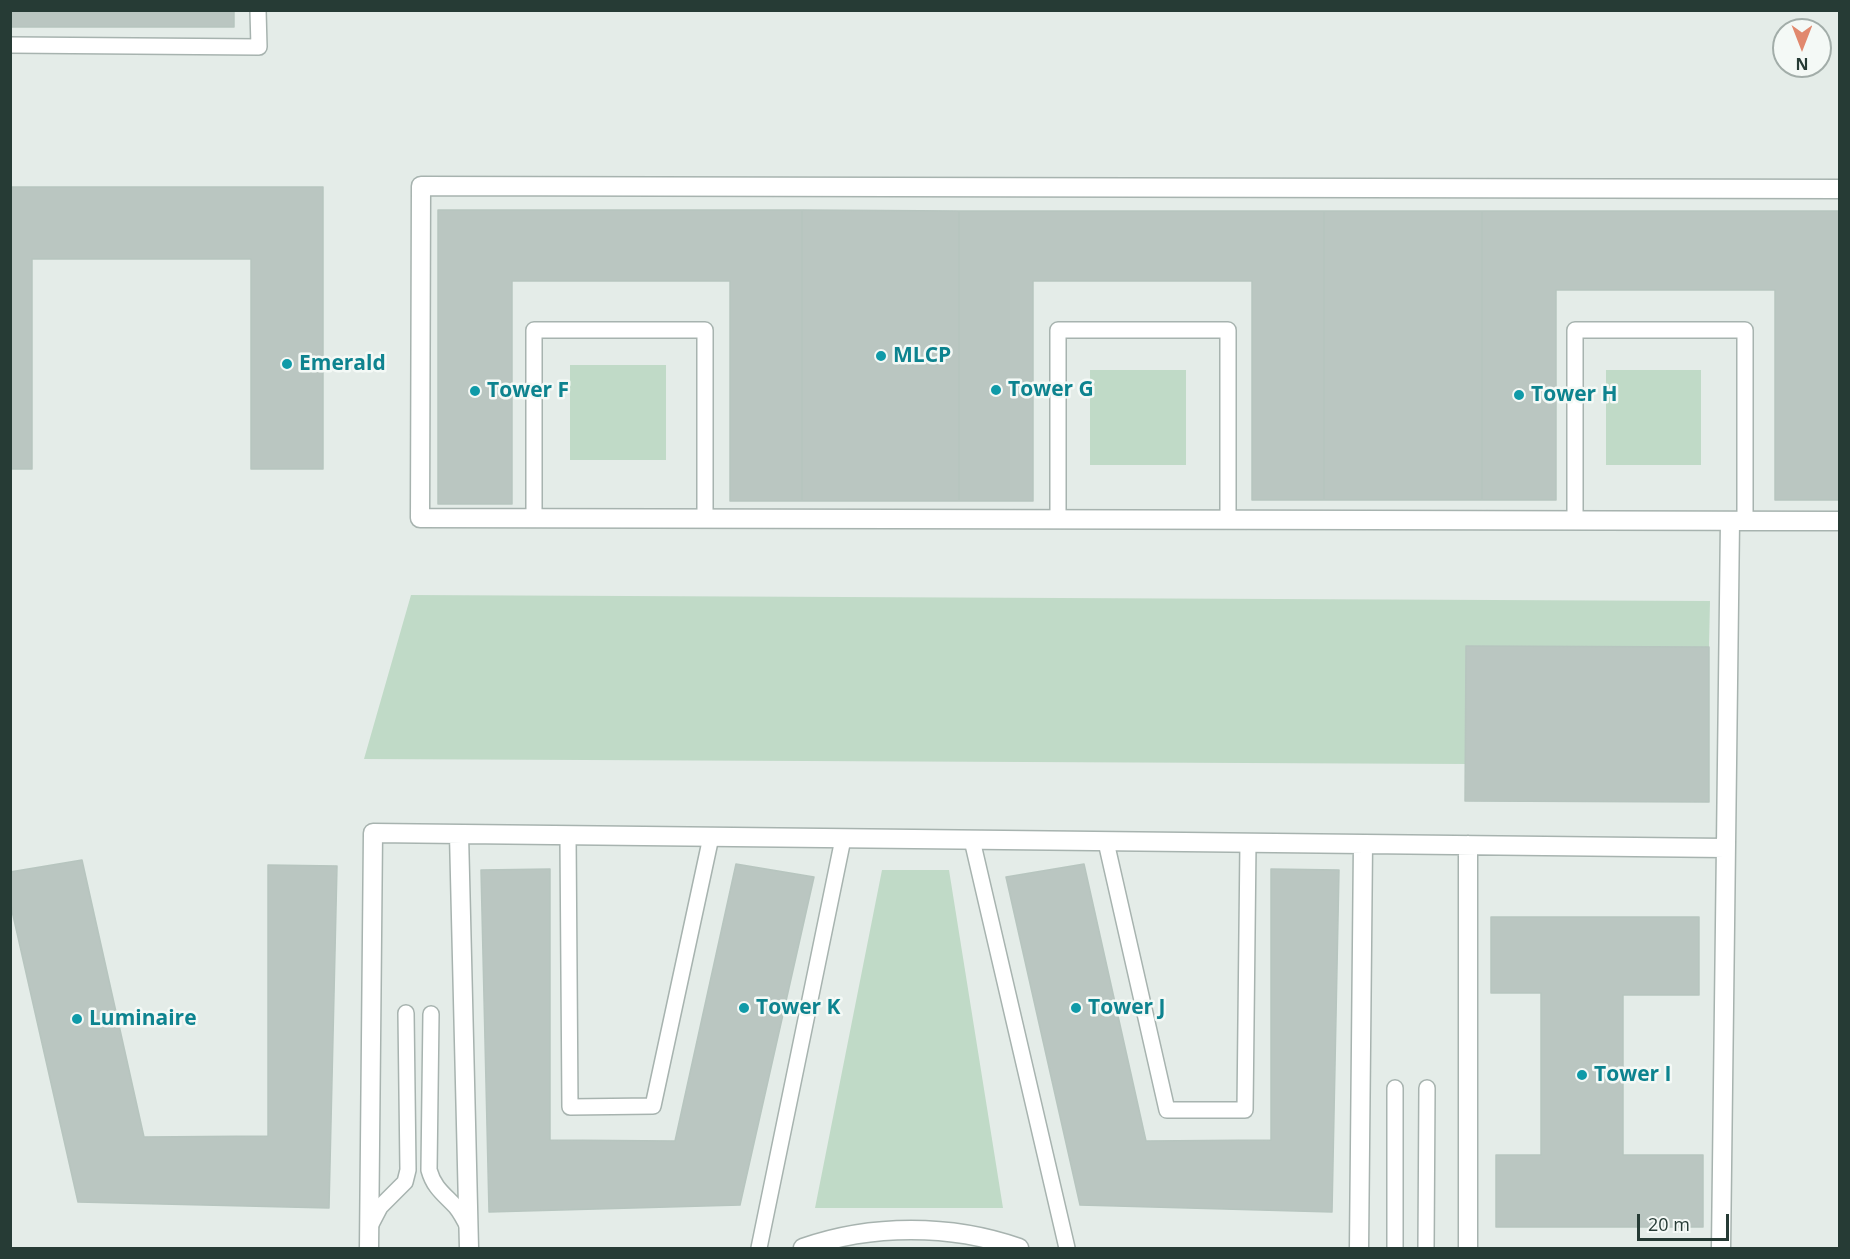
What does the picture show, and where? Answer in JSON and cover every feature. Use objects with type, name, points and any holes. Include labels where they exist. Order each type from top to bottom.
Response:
[{"type":"street","points":[[1839,189],[421,186],[420,518],[1839,521]]},
{"type":"street","points":[[1721,1248],[1725,848],[1738,521]]},
{"type":"street","points":[[369,1248],[373,834],[1725,848]]},
{"type":"street","points":[[459,834],[469,1248]]},
{"type":"street","points":[[1359,1248],[1363,844]]},
{"type":"street","points":[[1468,845],[1468,1248]]},
{"type":"street","points":[[803,1248],[845,1237],[913,1230],[948,1232],[1019,1248]]},
{"type":"lane","points":[[10,45],[258,47],[258,10]]},
{"type":"lane","points":[[534,518],[534,330],[705,330],[705,519]]},
{"type":"lane","points":[[1058,519],[1058,330],[1228,330],[1228,520]]},
{"type":"lane","points":[[1575,520],[1575,330],[1745,330],[1738,521]]},
{"type":"lane","points":[[568,836],[570,1107],[653,1106],[711,837]]},
{"type":"lane","points":[[759,1248],[843,838]]},
{"type":"lane","points":[[972,840],[1067,1248]]},
{"type":"lane","points":[[1106,842],[1167,1110],[1245,1110],[1248,843]]},
{"type":"lane","points":[[369,1228],[380,1207],[405,1182],[408,1170],[406,1013]]},
{"type":"lane","points":[[431,1014],[429,1170],[432,1182],[438,1191],[456,1207],[469,1229]]},
{"type":"lane","points":[[1395,1088],[1395,1248]]},
{"type":"lane","points":[[1426,1248],[1427,1088]]},
{"type":"green space","points":[[570,365],[666,365],[666,460],[570,460]]},
{"type":"green space","points":[[1090,370],[1186,370],[1186,465],[1090,465]]},
{"type":"green space","points":[[1606,370],[1701,370],[1701,465],[1606,465]]},
{"type":"green space","points":[[411,595],[1710,601],[1709,647],[1466,646],[1466,764],[364,759]]},
{"type":"green space","points":[[882,870],[949,870],[1003,1208],[815,1208]]},
{"type":"building","points":[[10,10],[234,10],[234,27],[10,27]]},
{"type":"building","name":"Emerald","points":[[10,187],[323,187],[323,469],[251,469],[251,259],[32,259],[32,469],[10,469]]},
{"type":"building","name":"Tower F","points":[[438,210],[802,210],[802,501],[730,501],[730,281],[512,281],[512,504],[438,504]]},
{"type":"building","name":"MLCP","points":[[802,210],[959,211],[959,501],[802,501]]},
{"type":"building","name":"Tower G","points":[[959,211],[1324,211],[1324,500],[1252,500],[1252,281],[1033,281],[1033,501],[959,501]]},
{"type":"building","points":[[1324,211],[1482,211],[1482,500],[1324,500]]},
{"type":"building","name":"Tower H","points":[[1482,211],[1840,211],[1840,500],[1775,500],[1775,290],[1556,290],[1556,500],[1482,500]]},
{"type":"building","points":[[1466,646],[1709,647],[1709,802],[1465,801]]},
{"type":"building","name":"Luminaire","points":[[82,860],[144,1137],[268,1136],[268,865],[337,866],[329,1208],[78,1202],[10,902],[10,872]]},
{"type":"building","name":"Tower K","points":[[736,864],[814,877],[740,1205],[489,1212],[481,870],[550,869],[550,1140],[675,1141]]},
{"type":"building","name":"Tower J","points":[[1084,864],[1146,1141],[1271,1140],[1271,869],[1339,870],[1332,1212],[1080,1205],[1006,877]]},
{"type":"building","name":"Tower I","points":[[1491,917],[1699,917],[1699,995],[1623,995],[1623,1155],[1703,1155],[1703,1227],[1496,1227],[1496,1155],[1541,1155],[1541,993],[1491,993]]},
{"type":"place","name":"MLCP","points":[[881,356]]},
{"type":"place","name":"Emerald","points":[[287,364]]},
{"type":"place","name":"Tower G","points":[[996,390]]},
{"type":"place","name":"Tower F","points":[[475,391]]},
{"type":"place","name":"Tower H","points":[[1519,395]]},
{"type":"place","name":"Tower K","points":[[744,1008]]},
{"type":"place","name":"Tower J","points":[[1076,1008]]},
{"type":"place","name":"Luminaire","points":[[77,1019]]},
{"type":"place","name":"Tower I","points":[[1582,1075]]}]
